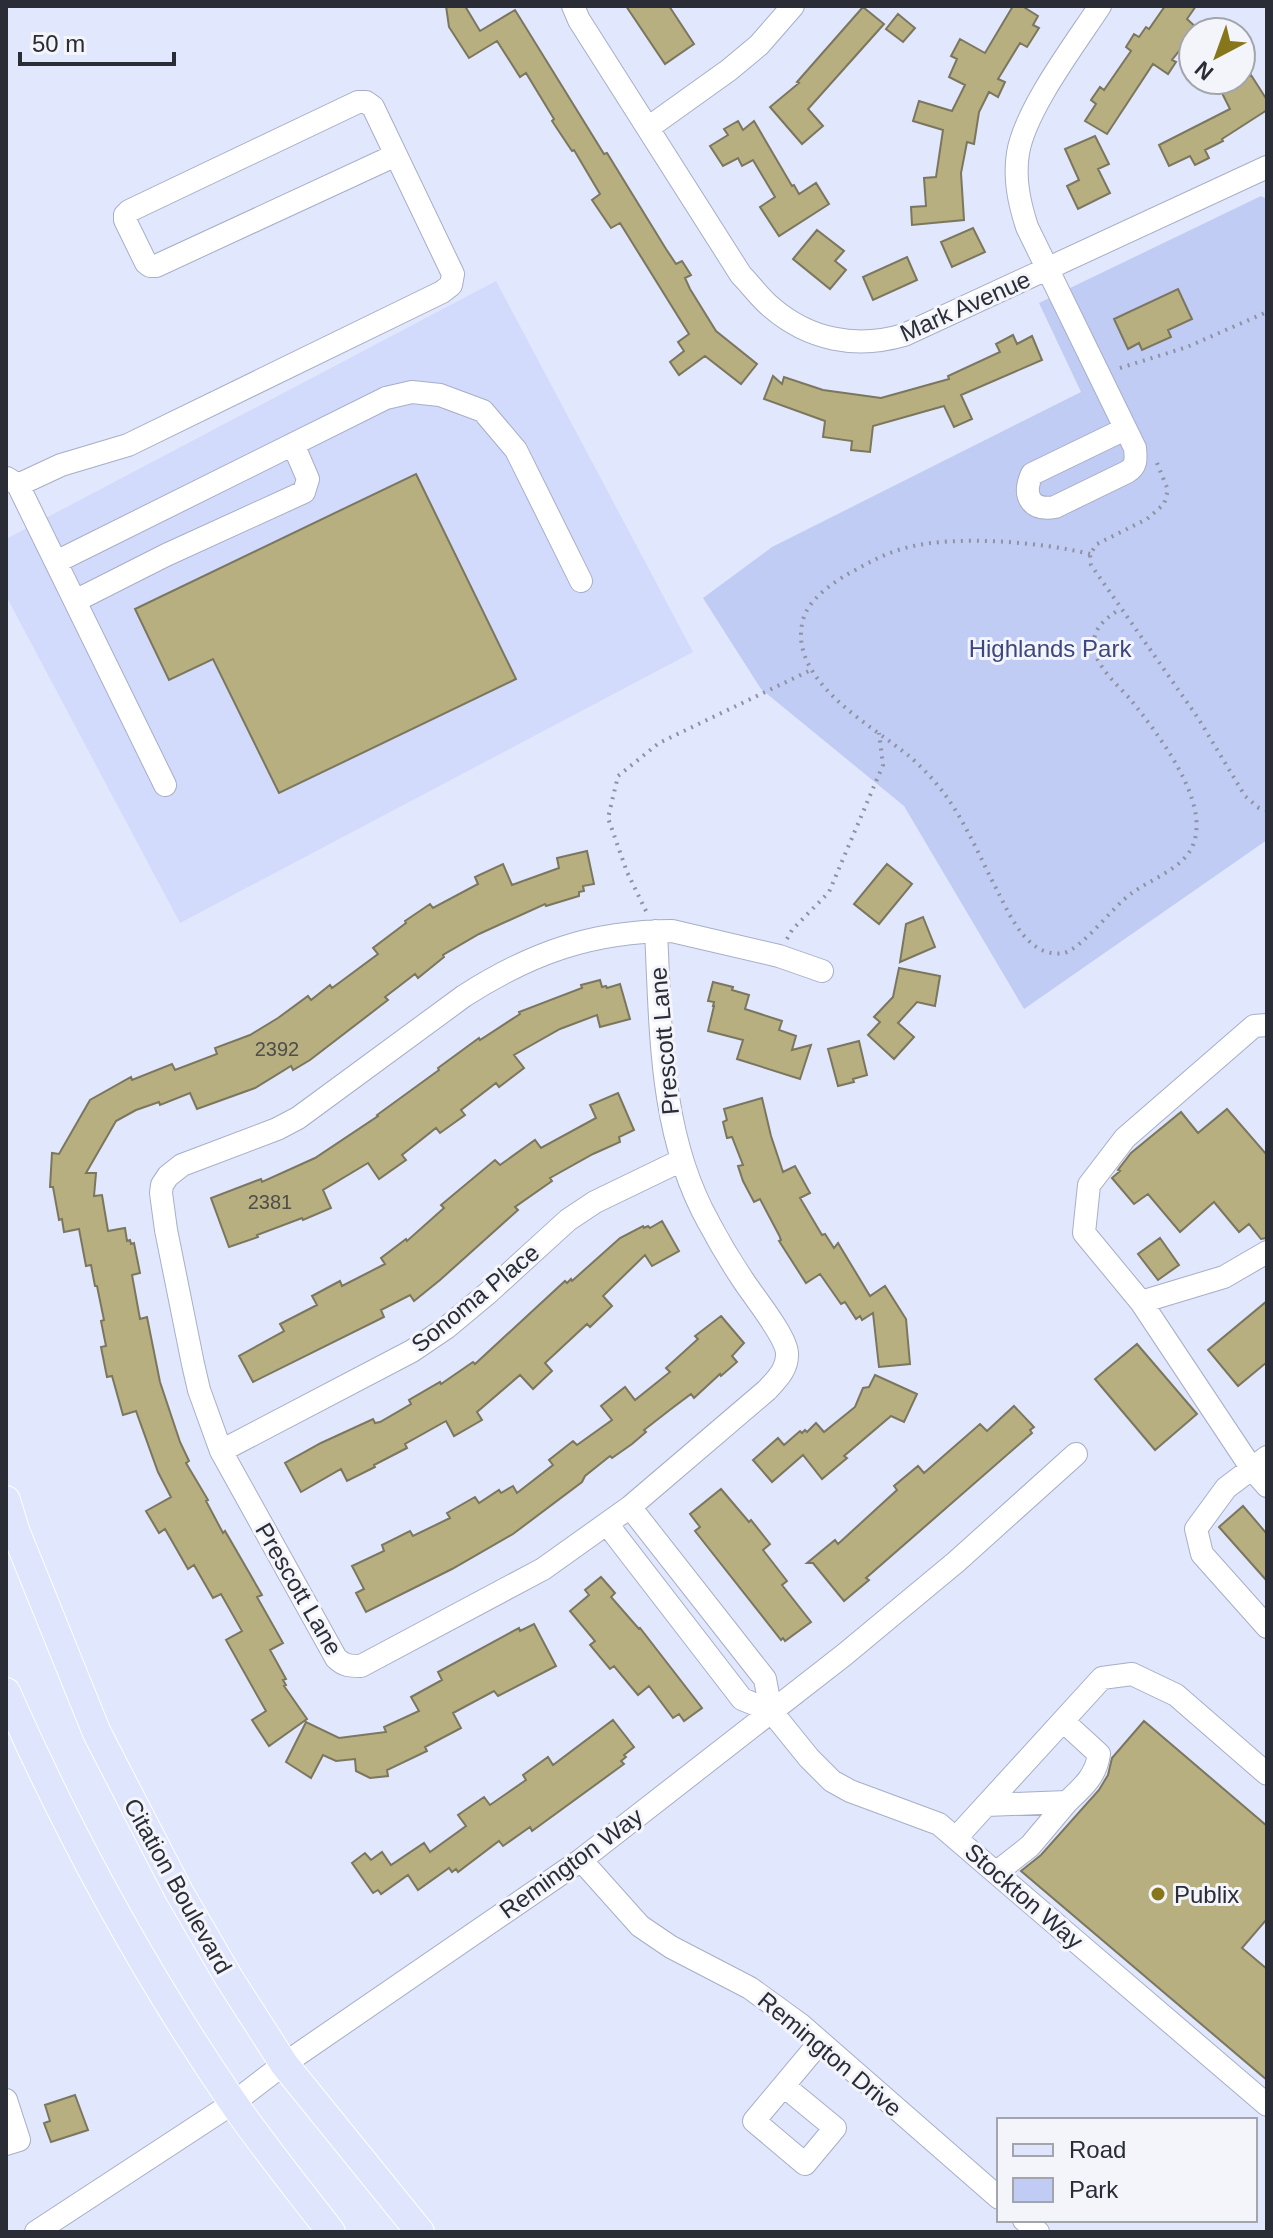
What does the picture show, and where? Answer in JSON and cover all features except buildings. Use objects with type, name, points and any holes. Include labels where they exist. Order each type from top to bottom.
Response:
[{"type":"main road","name":"Citation Boulevard","points":[[6,1500],[97,1733],[179,1892],[284,2064],[420,2232]]},
{"type":"main road","points":[[6,1692],[93,1875],[160,1990],[233,2103],[331,2232]]},
{"type":"street","name":"Mark Avenue","points":[[573,6],[741,275],[768,305],[790,322],[812,333],[838,340],[884,341],[904,335],[1267,167]]},
{"type":"street","points":[[648,128],[749,53],[793,6]]},
{"type":"street","points":[[1100,6],[1029,119],[1018,151],[1016,178],[1018,201],[1027,227],[1047,270],[1105,373],[1135,448],[1136,460],[1133,469],[1055,507],[1043,509],[1033,504],[1027,493],[1032,474],[1125,429]]},
{"type":"street","points":[[165,785],[56,562],[12,481],[128,445],[451,285],[453,274],[396,155],[373,107],[366,102],[358,102],[129,211],[125,220],[146,263],[156,266],[396,155]]},
{"type":"street","points":[[56,562],[386,398],[412,392],[440,395],[483,411],[516,450],[581,581]]},
{"type":"street","points":[[75,601],[166,555],[304,492],[308,479],[293,444]]},
{"type":"street","name":"Prescott Lane","points":[[656,931],[665,1085],[672,1128],[693,1193],[741,1278],[781,1337],[787,1354],[786,1364],[767,1390],[607,1524],[523,1581],[361,1666],[349,1666],[336,1658],[221,1451],[199,1390],[166,1230],[161,1193],[168,1176],[182,1165],[298,1118],[464,996],[532,958],[573,944],[612,934],[656,931],[672,931],[779,956],[822,971]]},
{"type":"street","points":[[1267,1025],[1254,1026],[1125,1138],[1089,1185],[1084,1233],[1141,1302],[1259,1463],[1267,1486]]},
{"type":"street","name":"Sonoma Place","points":[[221,1451],[412,1351],[478,1302],[568,1220],[595,1202],[682,1160]]},
{"type":"street","points":[[1141,1302],[1224,1277],[1267,1252]]},
{"type":"street","name":"Remington Way","points":[[36,2232],[233,2103],[284,2064],[581,1860],[844,1655],[956,1562],[1076,1454]]},
{"type":"street","points":[[1259,1463],[1226,1488],[1196,1529],[1202,1554],[1267,1627]]},
{"type":"street","name":"Stockton Way","points":[[630,1507],[765,1679],[771,1711],[832,1781],[850,1791],[939,1824],[1267,2105]]},
{"type":"street","name":"Stockton Way","points":[[607,1524],[742,1699],[771,1711]]},
{"type":"street","points":[[956,1838],[1102,1678],[1132,1674],[1176,1695],[1267,1774]]},
{"type":"street","points":[[997,1872],[1030,1846],[1098,1767],[1099,1754],[1063,1721]]},
{"type":"street","points":[[986,1805],[1067,1802]]},
{"type":"street","name":"Remington Drive","points":[[581,1860],[640,1926],[671,1947],[750,1988],[801,2025],[997,2196]]},
{"type":"street","points":[[784,2086],[820,2042]]},
{"type":"street","points":[[6,2100],[19,2140],[6,2144]]},
{"type":"path","points":[[1105,373],[1187,347],[1267,312]]},
{"type":"path","points":[[1155,459],[1168,490],[1164,504],[1147,519],[1097,544],[1090,554],[1091,565],[1198,718],[1245,796],[1259,808],[1267,810]]},
{"type":"path","points":[[1090,554],[1062,547],[944,541],[908,547],[875,559],[836,581],[812,603],[803,619],[801,634],[804,654],[811,670],[847,708],[911,757],[946,795],[1021,932],[1036,947],[1053,954],[1066,953],[1077,946],[1123,899],[1178,864],[1192,847],[1197,828],[1192,798],[1180,772],[1158,736],[1097,659],[1093,642],[1098,627],[1120,609]]},
{"type":"path","points":[[656,931],[627,872],[608,818],[618,776],[659,743],[811,670]]},
{"type":"path","points":[[779,956],[792,930],[829,892],[883,765],[879,733]]},
{"type":"shaded area","points":[[496,281],[693,652],[180,923],[6,596],[6,539]]},
{"type":"green space","name":"Highlands Park","points":[[1261,196],[1267,199],[1267,840],[1024,1009],[904,806],[761,689],[703,598],[772,547],[1081,392],[1039,303]]},
{"type":"place","name":"Publix","points":[[1158,1894]]}]
